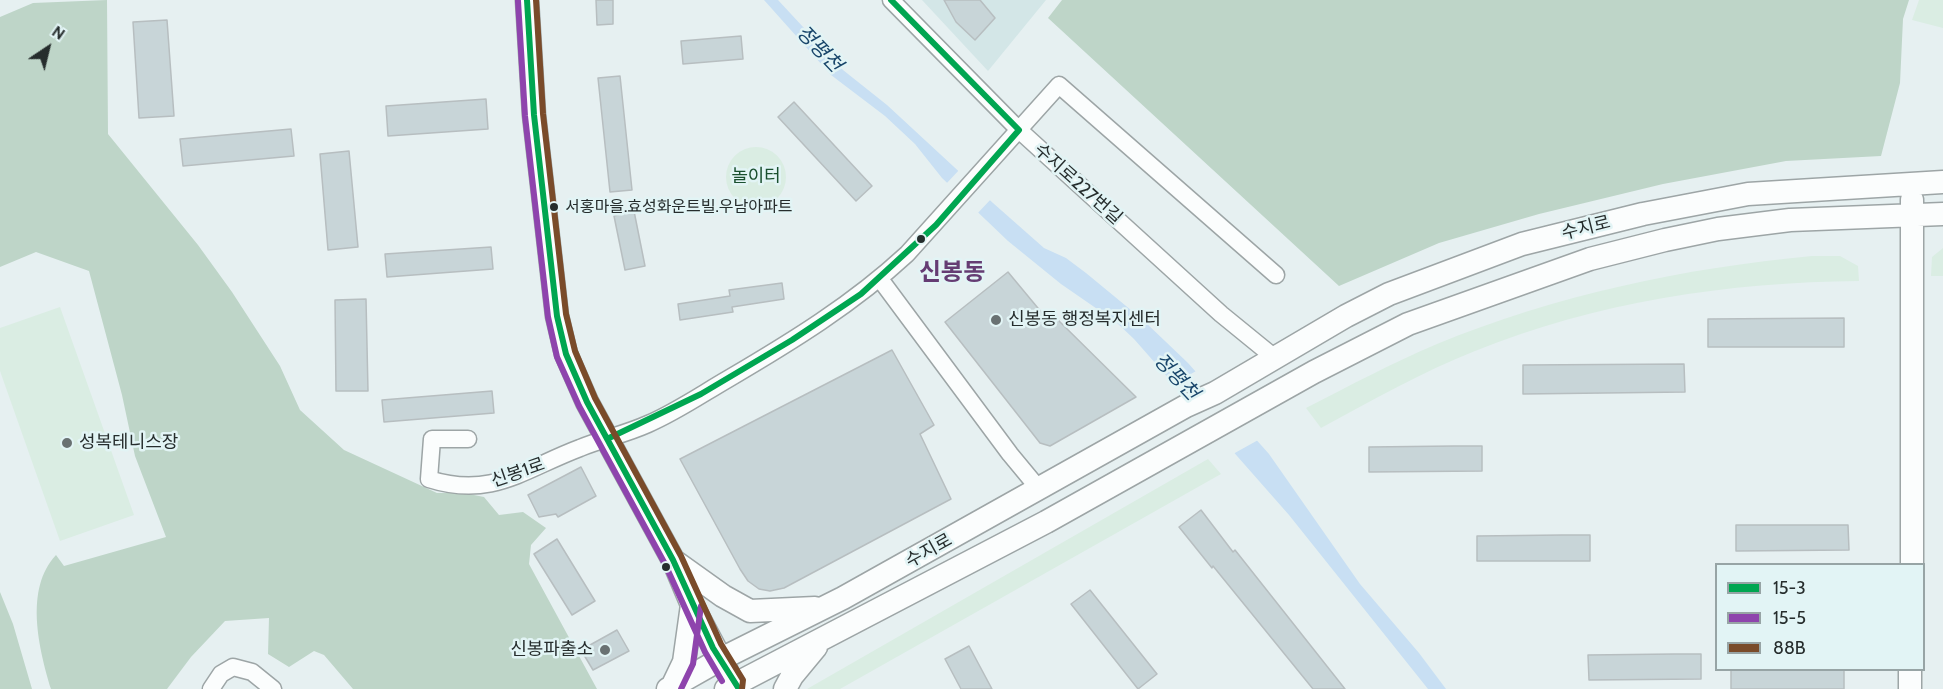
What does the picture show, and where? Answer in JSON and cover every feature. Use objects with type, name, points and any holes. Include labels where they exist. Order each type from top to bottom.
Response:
[{"type":"main road","points":[[527,0],[533,105],[557,316],[573,373],[673,560],[692,605],[733,687]]},
{"type":"main road","name":"수지로","points":[[670,688],[721,659],[825,607],[1389,294],[1522,244],[1671,208],[1748,194],[1943,182]]},
{"type":"main road","points":[[1912,184],[1912,563]]},
{"type":"main road","name":"수지로","points":[[733,687],[1046,522],[1408,324],[1590,259],[1718,229],[1821,217],[1943,214]]},
{"type":"main road","points":[[673,560],[723,596],[750,610],[771,612],[825,607]]},
{"type":"main road","points":[[670,688],[684,662],[692,605]]},
{"type":"main road","points":[[785,689],[802,662],[827,636]]},
{"type":"main road","points":[[1910,671],[1910,689]]},
{"type":"street","name":"수지로227번길","points":[[891,0],[1019,130],[1221,314],[1266,364]]},
{"type":"street","points":[[1019,130],[1059,85],[1276,275]]},
{"type":"street","name":"신봉1로","points":[[468,439],[432,439],[429,479],[459,486],[501,483],[579,448],[607,440],[649,423],[768,355],[832,314],[880,279],[945,214],[1019,130]]},
{"type":"street","points":[[880,279],[1010,454],[1039,489]]},
{"type":"street","points":[[211,689],[221,674],[232,667],[252,672],[273,689]]},
{"type":"shaded area","points":[[922,0],[1046,0],[988,71]]},
{"type":"green space","points":[[107,0],[108,134],[198,245],[232,292],[280,366],[300,410],[344,450],[437,493],[464,493],[484,497],[499,515],[523,512],[546,528],[531,545],[529,564],[597,689],[353,689],[324,655],[314,651],[289,667],[268,654],[269,618],[225,621],[191,657],[167,689],[51,689],[39,638],[37,602],[46,569],[56,555],[64,566],[166,537],[135,456],[122,395],[89,271],[36,252],[0,267],[0,17],[33,3]]},
{"type":"green space","points":[[1062,0],[1909,0],[1903,19],[1900,83],[1881,156],[1786,161],[1663,184],[1539,214],[1439,243],[1339,286],[1048,18]]},
{"type":"green space","points":[[1919,0],[1943,0],[1943,28],[1912,20]]},
{"type":"green space","name":"놀이터","points":[[756,147],[777,156],[786,177],[777,198],[756,207],[735,198],[726,177],[735,156]]},
{"type":"green space","points":[[1943,248],[1943,276],[1931,276],[1932,257]]},
{"type":"green space","points":[[1812,256],[1840,256],[1858,266],[1859,281],[1761,285],[1664,298],[1615,308],[1521,334],[1455,359],[1416,377],[1321,428],[1306,408],[1420,351],[1528,311],[1668,276]]},
{"type":"green space","name":"성복테니스장","points":[[60,307],[134,515],[60,541],[0,371],[0,328]]},
{"type":"green space","points":[[1208,459],[1221,474],[840,689],[807,689]]},
{"type":"green space","points":[[0,592],[13,624],[32,689],[0,689]]},
{"type":"water","name":"정평천","points":[[764,0],[778,0],[843,70],[887,105],[993,203],[1044,248],[1066,258],[1086,273],[1143,320],[1188,363],[1269,454],[1360,584],[1419,653],[1446,689],[1428,689],[1289,515],[1134,339],[1116,322],[1061,284],[1008,241],[942,178],[915,144],[885,116],[831,75]]},
{"type":"pier","points":[[960,169],[992,198],[976,215],[945,185]]},
{"type":"pier","points":[[1198,370],[1260,439],[1233,454],[1171,385]]},
{"type":"building","points":[[596,0],[613,0],[613,24],[597,25]]},
{"type":"building","points":[[944,0],[980,0],[995,18],[975,40],[956,22]]},
{"type":"building","points":[[167,20],[174,116],[139,118],[133,22]]},
{"type":"building","points":[[741,36],[743,59],[683,64],[681,41]]},
{"type":"building","points":[[620,76],[632,190],[610,192],[598,78]]},
{"type":"building","points":[[486,99],[488,129],[388,136],[386,106]]},
{"type":"building","points":[[794,102],[872,186],[856,201],[778,117]]},
{"type":"building","points":[[291,129],[294,156],[183,166],[180,139]]},
{"type":"building","points":[[349,151],[358,247],[328,250],[320,154]]},
{"type":"building","points":[[634,211],[645,266],[625,270],[614,216]]},
{"type":"building","points":[[491,247],[493,269],[387,277],[385,254]]},
{"type":"building","points":[[1008,272],[1052,325],[1058,320],[1136,397],[1050,446],[1040,443],[945,322]]},
{"type":"building","points":[[782,283],[784,299],[732,307],[733,312],[680,320],[678,304],[730,296],[729,290]]},
{"type":"building","points":[[366,299],[368,391],[336,391],[335,300]]},
{"type":"building","points":[[1844,318],[1844,347],[1708,347],[1708,319]]},
{"type":"building","points":[[892,350],[934,425],[920,434],[951,499],[784,588],[770,591],[759,589],[748,581],[740,569],[680,459]]},
{"type":"building","points":[[1684,364],[1685,392],[1523,394],[1523,365]]},
{"type":"building","points":[[492,391],[494,413],[384,422],[382,400]]},
{"type":"building","points":[[1482,446],[1482,471],[1369,472],[1369,447]]},
{"type":"building","points":[[581,467],[596,496],[558,517],[556,514],[539,517],[528,495]]},
{"type":"building","points":[[1201,510],[1345,689],[1313,689],[1179,527]]},
{"type":"building","points":[[1736,525],[1848,525],[1849,550],[1736,551]]},
{"type":"building","points":[[1590,535],[1590,561],[1477,561],[1477,536]]},
{"type":"building","points":[[557,539],[595,601],[572,615],[534,554]]},
{"type":"building","points":[[1090,590],[1157,674],[1138,689],[1071,604]]},
{"type":"building","name":"신봉파출소","points":[[617,630],[629,651],[593,670],[581,650]]},
{"type":"building","points":[[969,646],[992,689],[961,689],[945,659]]},
{"type":"building","points":[[1701,654],[1701,679],[1589,680],[1588,655]]},
{"type":"building","points":[[1731,671],[1844,671],[1844,689],[1731,689]]},
{"type":"transit line","name":"15-3","points":[[527,0],[534,115],[557,316],[566,354],[587,402],[673,560],[713,648],[739,689]]},
{"type":"transit line","name":"88B","points":[[536,0],[543,114],[566,314],[575,351],[595,398],[681,556],[721,644],[743,680],[742,689]]},
{"type":"transit line","name":"15-3","points":[[607,439],[701,394],[792,340],[861,294],[936,225],[1019,130],[891,0]]},
{"type":"transit line","name":"15-5","points":[[518,1],[525,116],[548,317],[557,357],[579,406],[665,564],[705,652],[722,681]]},
{"type":"transit line","name":"15-5","points":[[681,689],[693,664],[701,606]]},
{"type":"place","name":"서홍마을.효성화운트빌.우남아파트","points":[[554,207]]},
{"type":"place","name":"신봉동 행정복지센터","points":[[996,320]]},
{"type":"place","name":"성복테니스장","points":[[67,443]]},
{"type":"place","name":"신봉파출소","points":[[605,650]]},
{"type":"district","name":"신봉동","points":[[952,273]]}]
